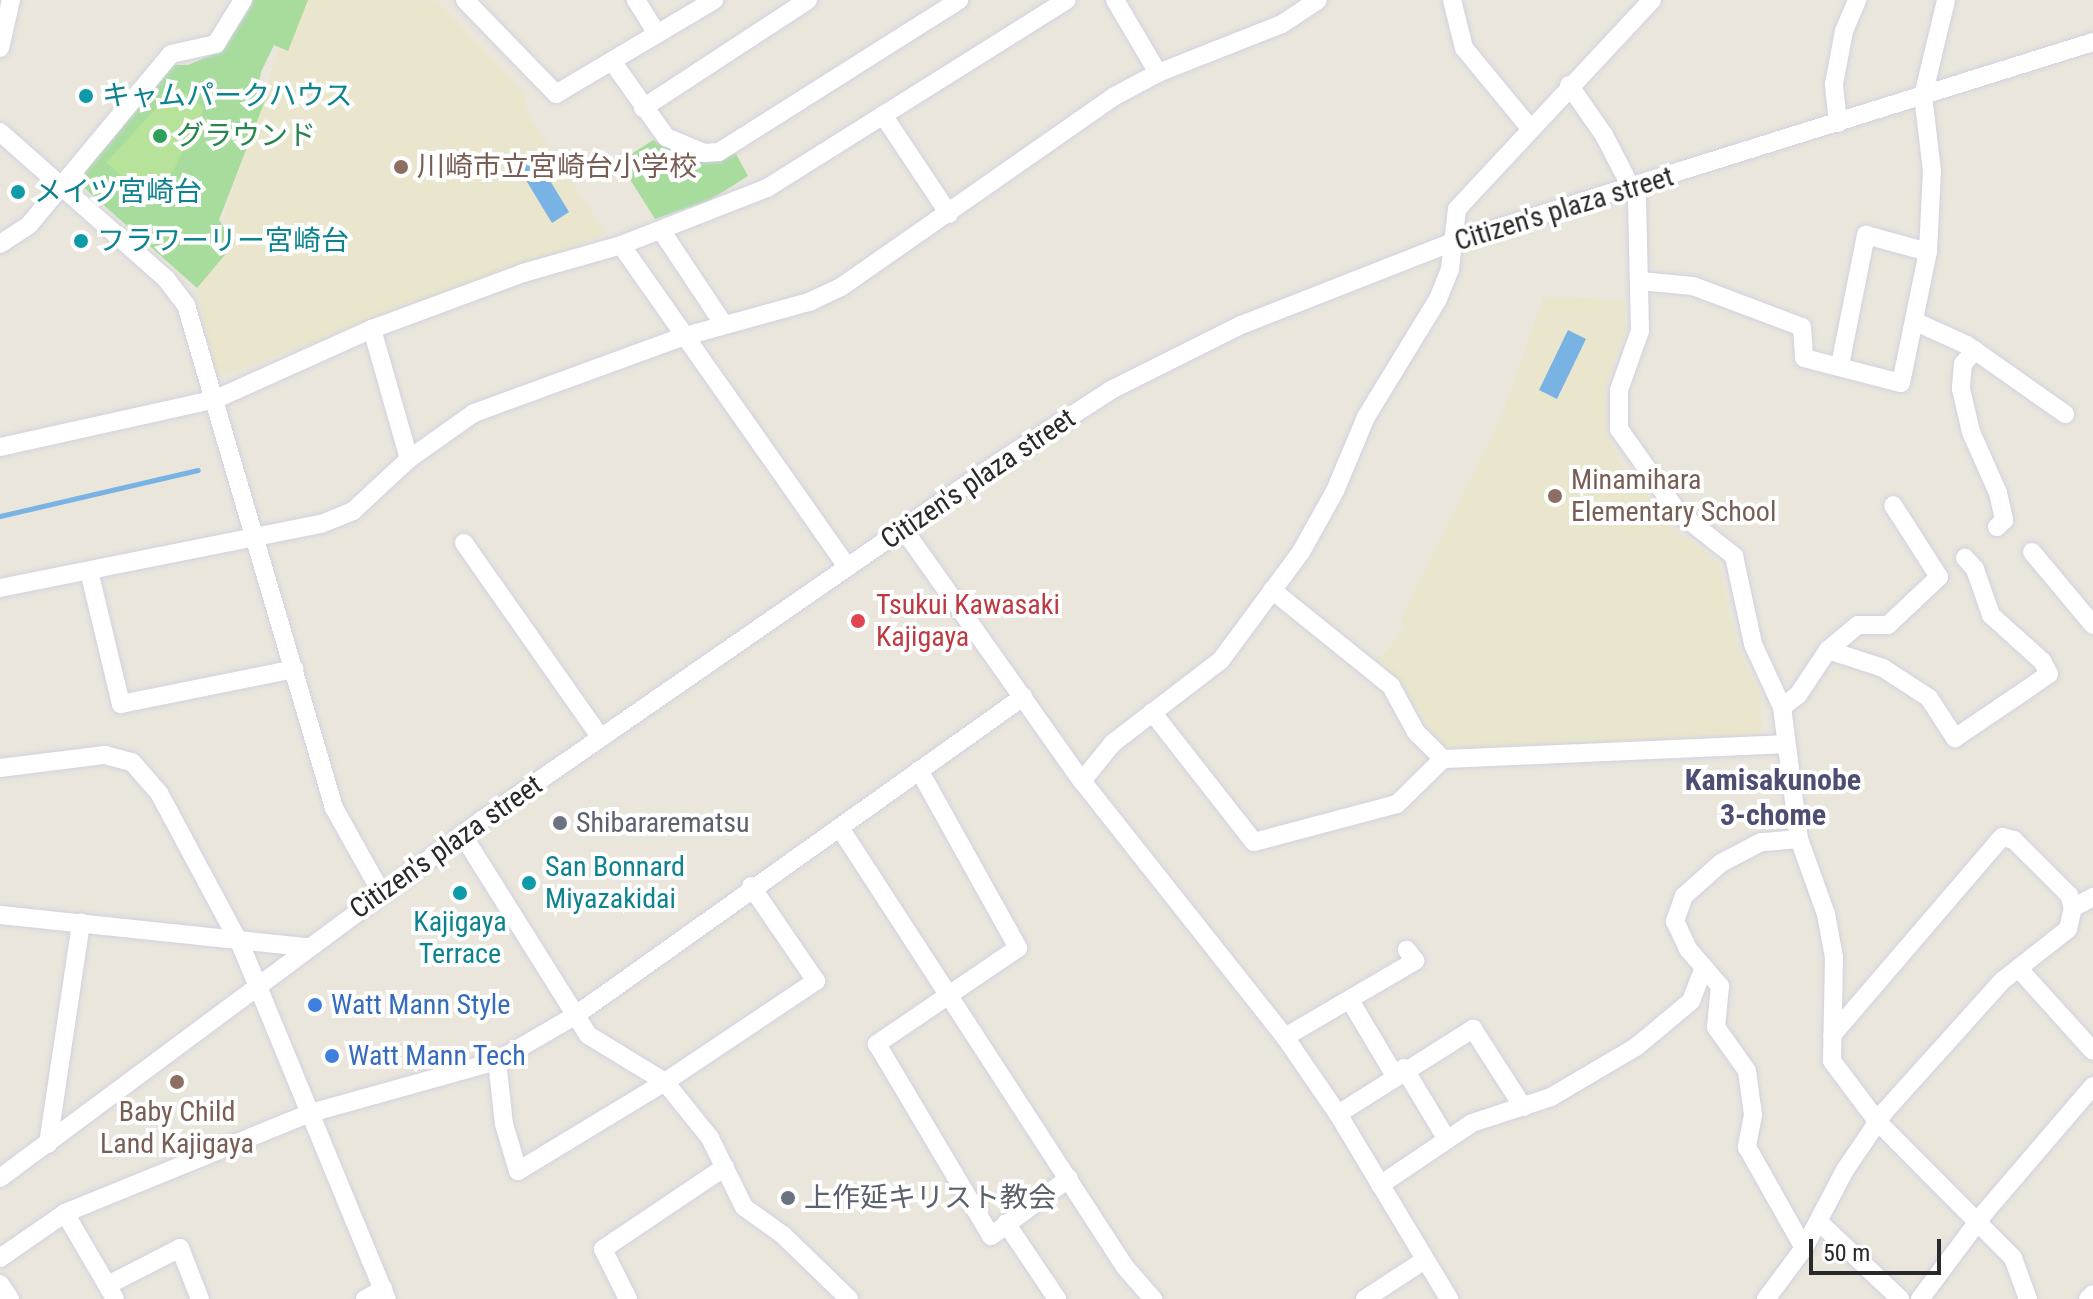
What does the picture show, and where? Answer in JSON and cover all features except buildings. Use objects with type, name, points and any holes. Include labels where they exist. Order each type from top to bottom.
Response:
[{"type":"street","points":[[0,48],[11,0]]},
{"type":"street","points":[[0,244],[29,225],[171,54],[216,44],[243,0]]},
{"type":"street","points":[[465,0],[556,94],[614,64],[714,0]]},
{"type":"street","points":[[636,0],[657,34]]},
{"type":"street","points":[[643,108],[808,0]]},
{"type":"street","points":[[614,64],[666,137],[704,153],[719,152],[959,0]]},
{"type":"street","points":[[0,447],[216,399],[372,329],[523,273],[621,245],[767,188],[1067,0]]},
{"type":"street","points":[[1115,0],[1158,73]]},
{"type":"street","points":[[0,588],[253,539],[353,511],[409,459],[474,413],[682,337],[827,295],[949,214],[1100,106],[1158,73],[1282,24],[1318,0]]},
{"type":"street","points":[[1452,0],[1464,48],[1530,128]]},
{"type":"street","points":[[1082,781],[1113,743],[1221,660],[1301,552],[1335,491],[1366,417],[1432,312],[1450,269],[1450,243],[1464,198],[1652,0]]},
{"type":"street","points":[[1838,123],[1834,84],[1844,31],[1857,0]]},
{"type":"street","points":[[1640,281],[1693,286],[1802,327],[1804,358],[1901,383],[1928,252],[1932,171],[1923,96],[1946,0]]},
{"type":"street","name":"Citizen's plaza street","points":[[0,1178],[462,834],[847,567],[1113,389],[1241,325],[1450,243],[2093,42]]},
{"type":"street","points":[[1569,85],[1632,186],[1639,215],[1640,331],[1619,390],[1619,429],[1677,511],[1734,556],[1753,644],[1782,707],[1799,839],[1826,914],[1834,957],[1832,1061],[1877,1121],[1979,1220],[2013,1258],[2028,1299]]},
{"type":"street","points":[[883,115],[949,214]]},
{"type":"street","points":[[0,132],[173,288],[198,335],[253,539],[295,669],[334,808],[381,892]]},
{"type":"street","points":[[661,230],[724,325]]},
{"type":"street","points":[[1840,365],[1866,235],[1928,252]]},
{"type":"street","points":[[621,245],[682,337],[847,567]]},
{"type":"street","points":[[1914,321],[1975,350],[2065,414]]},
{"type":"street","points":[[372,329],[409,459]]},
{"type":"street","points":[[1975,350],[1963,364],[1963,401],[2005,522]]},
{"type":"street","points":[[1782,707],[1798,695],[1828,650],[1858,625],[1888,625],[1939,577],[1893,505]]},
{"type":"street","points":[[904,530],[1082,781],[1285,1037],[1338,1114],[1423,1261],[1449,1299]]},
{"type":"street","points":[[464,543],[601,738]]},
{"type":"street","points":[[2032,552],[2093,625]]},
{"type":"street","points":[[1828,650],[1883,668],[1929,698],[1955,738],[2049,674],[2042,661],[1991,615],[1975,569],[1965,558]]},
{"type":"street","points":[[89,571],[121,704],[295,669]]},
{"type":"street","points":[[1272,590],[1391,686],[1416,732],[1443,759]]},
{"type":"street","points":[[0,1258],[65,1213],[307,1114],[497,1061],[576,1015],[751,886],[840,828],[1023,697]]},
{"type":"street","points":[[1152,712],[1254,842],[1397,804],[1443,759],[1786,744]]},
{"type":"street","points":[[0,768],[105,755],[132,762],[159,793],[257,984],[307,1114],[385,1294],[365,1299]]},
{"type":"street","points":[[919,770],[1018,948],[877,1044],[991,1236],[1069,1178]]},
{"type":"street","points":[[840,828],[952,994],[1125,1267],[1153,1299]]},
{"type":"street","points":[[462,834],[588,1035],[665,1082],[710,1138],[744,1207],[783,1235],[849,1299]]},
{"type":"street","points":[[1766,1299],[1804,1248],[1877,1121],[1958,1027],[2019,969],[2057,942],[2068,929],[2073,908],[2069,895],[2025,851],[2002,837],[1832,1035]]},
{"type":"street","points":[[1799,839],[1745,848],[1684,896],[1675,921],[1688,949],[1720,986],[1716,1027],[1747,1071],[1753,1115],[1747,1147],[1804,1248]]},
{"type":"street","points":[[497,1061],[504,1124],[518,1171],[665,1082],[816,981],[751,886]]},
{"type":"street","points":[[2073,908],[2093,897]]},
{"type":"street","points":[[0,915],[234,936],[307,947]]},
{"type":"street","points":[[48,1144],[81,922]]},
{"type":"street","points":[[1285,1037],[1351,1002],[1415,961],[1407,950]]},
{"type":"street","points":[[1380,1185],[1472,1123],[1523,1107],[1591,1076],[1636,1047],[1691,1001],[1704,967]]},
{"type":"street","points":[[2019,969],[2093,1051]]},
{"type":"street","points":[[1351,1002],[1446,1138]]},
{"type":"street","points":[[1338,1114],[1399,1071],[1473,1029],[1523,1107]]},
{"type":"street","points":[[1920,1299],[1979,1220],[2093,1086]]},
{"type":"street","points":[[628,1299],[603,1249],[725,1167]]},
{"type":"street","points":[[65,1213],[111,1292],[180,1248],[200,1299]]},
{"type":"street","points":[[1819,1222],[1900,1299]]},
{"type":"street","points":[[1006,1223],[1057,1299]]},
{"type":"street","points":[[1365,1299],[1423,1261]]},
{"type":"street","points":[[0,1284],[10,1299]]},
{"type":"street","points":[[2088,1299],[2093,1294]]},
{"type":"shaded area","name":"川崎市立宮崎台小学校","points":[[295,0],[437,1],[523,91],[529,116],[606,234],[226,375],[214,369],[196,286],[241,240],[223,219]]},
{"type":"shaded area","name":"Minamihara Elementary School","points":[[1543,297],[1625,299],[1627,328],[1605,388],[1607,435],[1618,459],[1677,532],[1704,549],[1720,567],[1737,647],[1761,695],[1761,735],[1451,752],[1433,734],[1401,683],[1375,663],[1407,627],[1400,620],[1502,415]]},
{"type":"green space","points":[[252,0],[308,0],[288,51],[274,45],[261,72],[257,94],[266,98],[219,220],[235,243],[197,288],[81,185],[80,169],[170,65],[188,65],[223,50]]},
{"type":"green space","name":"グラウンド","points":[[175,87],[204,108],[157,204],[106,163]]},
{"type":"green space","points":[[653,140],[704,161],[736,154],[748,176],[710,200],[655,219],[619,162]]},
{"type":"water","points":[[535,156],[569,212],[552,223],[518,167]]},
{"type":"water","points":[[1568,330],[1586,339],[1557,399],[1539,390]]},
{"type":"waterway","points":[[0,516],[198,470]]},
{"type":"place","name":"キャムパークハウス","points":[[86,96]]},
{"type":"place","name":"グラウンド","points":[[160,136]]},
{"type":"place","name":"川崎市立宮崎台小学校","points":[[401,167]]},
{"type":"place","name":"メイツ宮崎台","points":[[18,192]]},
{"type":"place","name":"フラワーリー宮崎台","points":[[81,241]]},
{"type":"place","name":"Minamihara Elementary School","points":[[1555,496]]},
{"type":"place","name":"Tsukui Kawasaki Kajigaya","points":[[858,621]]},
{"type":"place","name":"Shibararematsu","points":[[560,823]]},
{"type":"place","name":"San Bonnard Miyazakidai","points":[[529,883]]},
{"type":"place","name":"Kajigaya Terrace","points":[[460,893]]},
{"type":"place","name":"Watt Mann Style","points":[[315,1005]]},
{"type":"place","name":"Watt Mann Tech","points":[[332,1056]]},
{"type":"place","name":"Baby Child Land Kajigaya","points":[[177,1082]]},
{"type":"place","name":"上作延キリスト教会","points":[[788,1198]]},
{"type":"district","name":"Kamisakunobe 3-chome","points":[[1773,797]]}]
